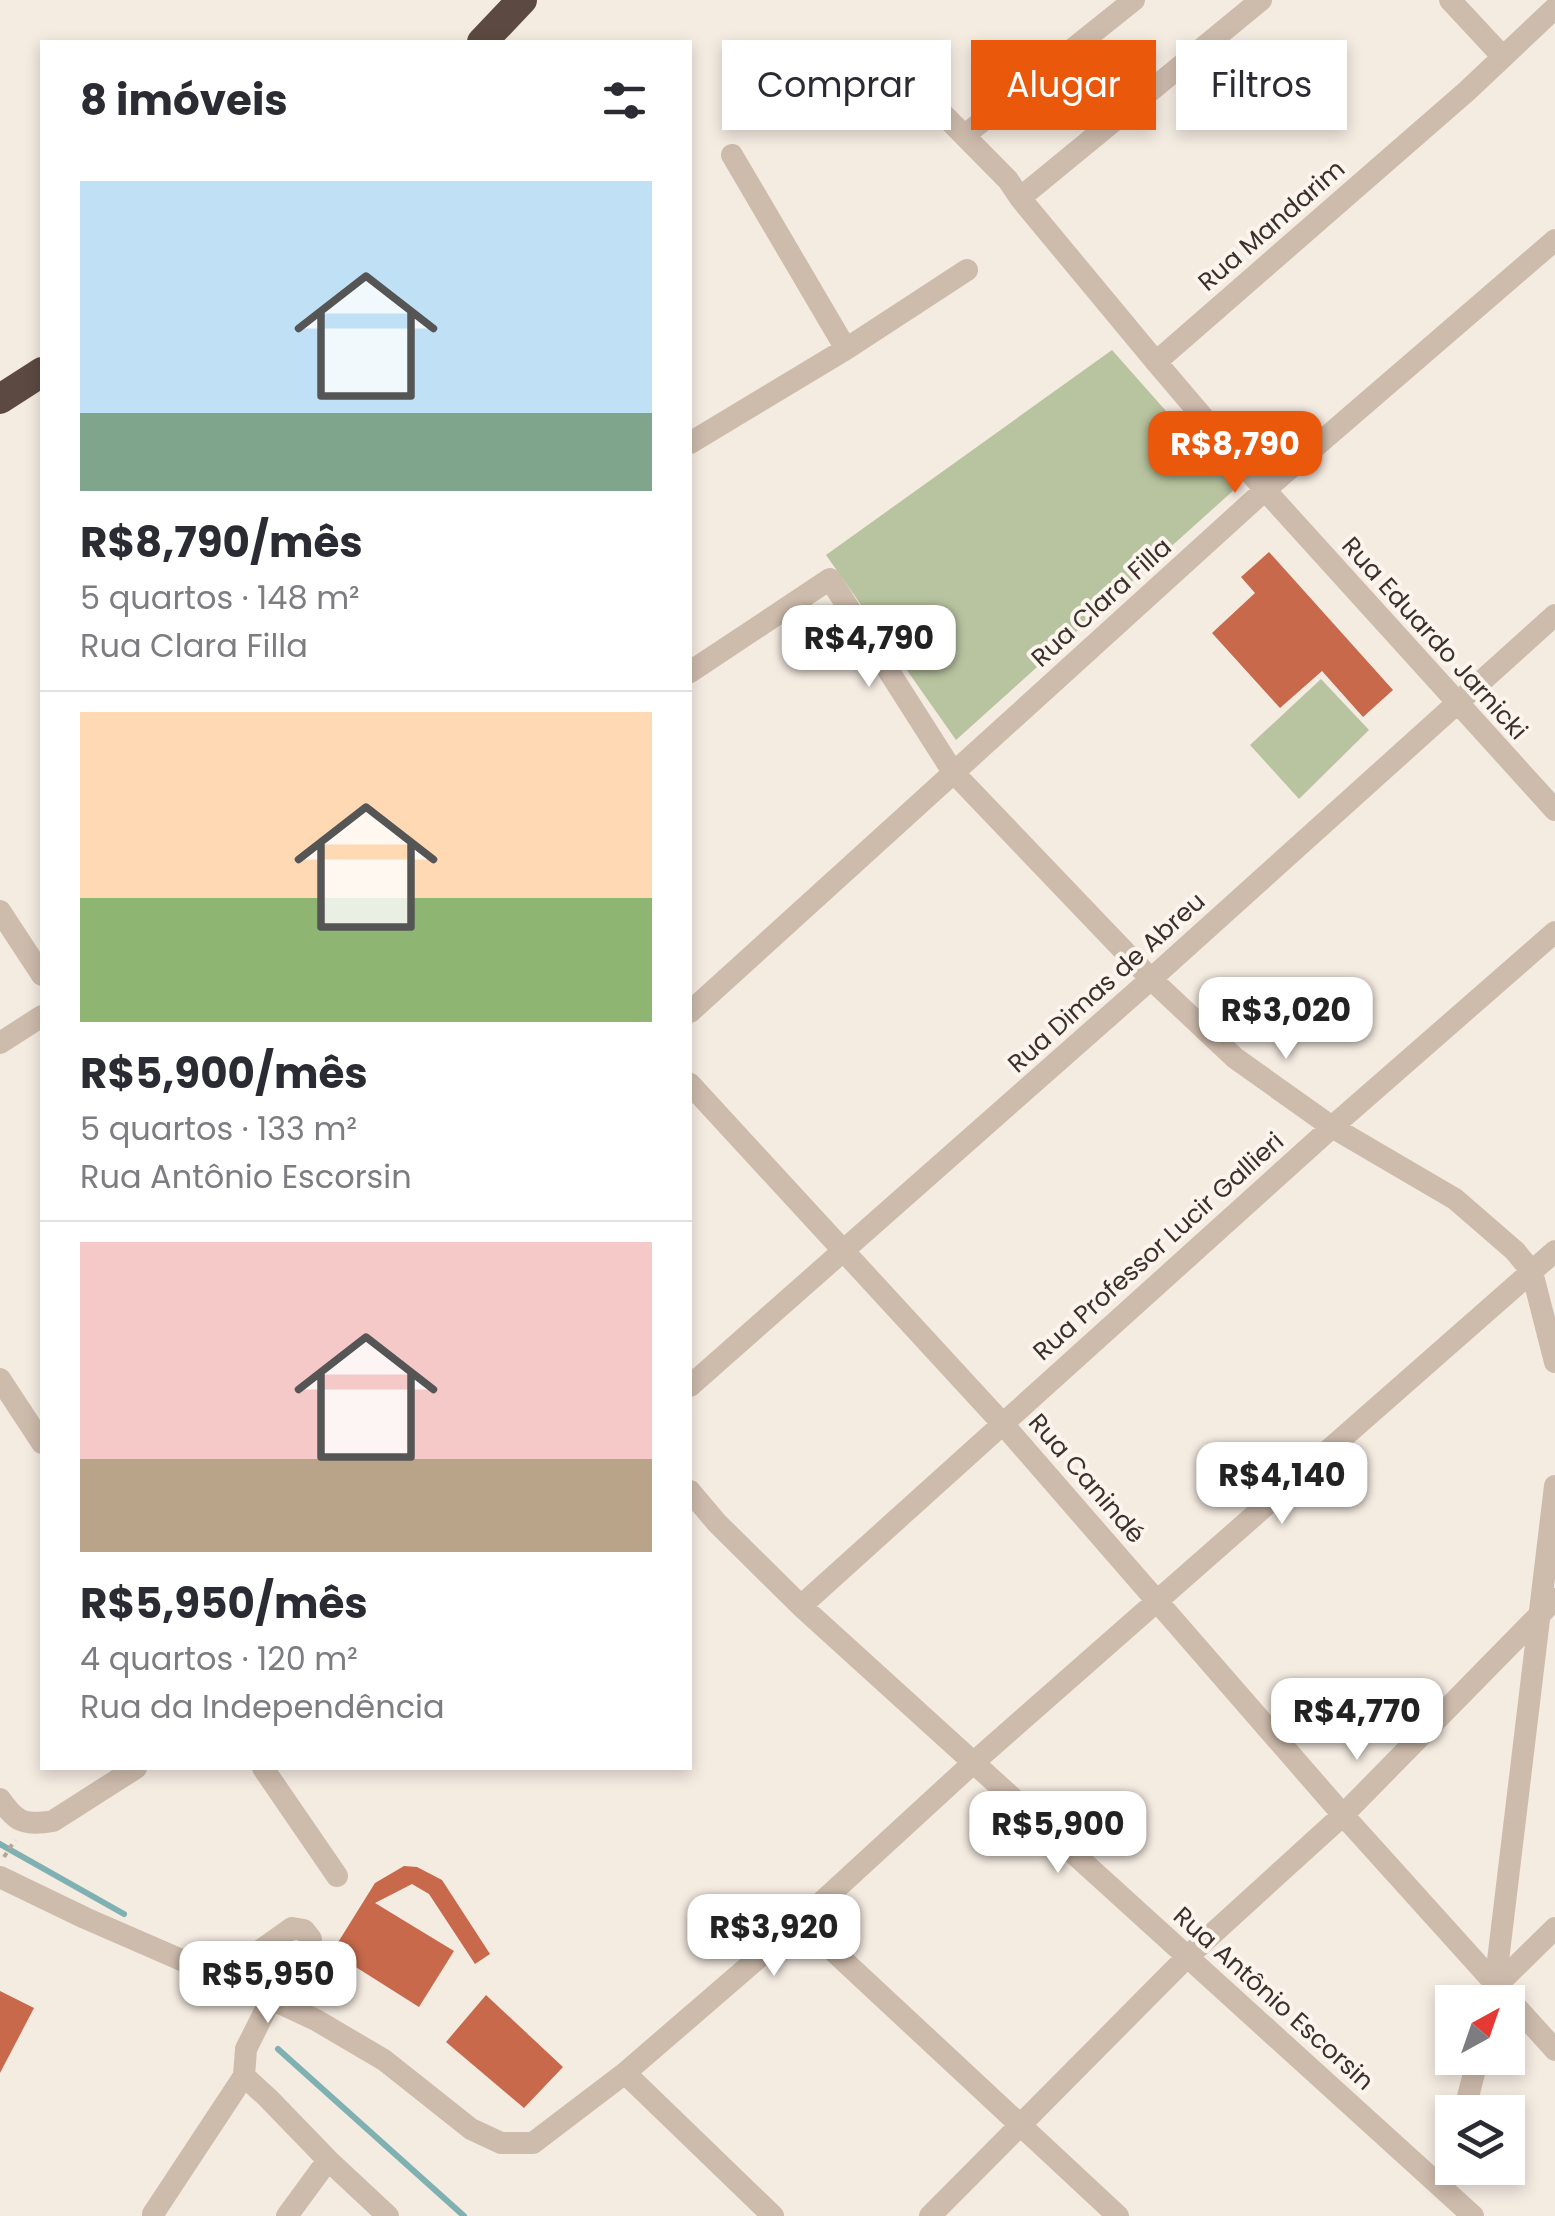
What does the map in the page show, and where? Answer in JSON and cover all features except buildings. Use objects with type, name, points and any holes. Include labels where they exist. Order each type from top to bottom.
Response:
[{"type":"highway","points":[[484,40],[522,0]]},
{"type":"highway","points":[[0,398],[40,373]]},
{"type":"street","points":[[965,136],[1134,0]]},
{"type":"street","points":[[1020,198],[1261,0]]},
{"type":"street","points":[[1450,0],[1502,57]]},
{"type":"street","name":"Rua Mandarim","points":[[1156,362],[1555,8]]},
{"type":"street","name":"Rua Eduardo Jarnicki","points":[[951,122],[1008,180],[1265,490],[1555,810]]},
{"type":"street","points":[[732,155],[846,349]]},
{"type":"street","name":"Rua Clara Filla","points":[[692,1010],[1265,490],[1555,240]]},
{"type":"street","points":[[692,442],[967,270]]},
{"type":"street","points":[[692,671],[830,579],[953,772],[1151,979],[1235,1058],[1332,1127],[1455,1199],[1514,1251],[1532,1272],[1555,1362]]},
{"type":"street","name":"Rua Dimas de Abreu","points":[[692,1384],[1555,615]]},
{"type":"street","points":[[0,911],[40,972]]},
{"type":"street","name":"Rua Professor Lucir Gallieri","points":[[801,1606],[1332,1127],[1555,932]]},
{"type":"street","points":[[0,1043],[40,1017]]},
{"type":"street","name":"Rua Canindé","points":[[692,1086],[1002,1423],[1486,1985]]},
{"type":"street","points":[[2,1867],[85,1918],[316,2020],[384,2060],[471,2128],[502,2143],[532,2143],[625,2074],[801,1921],[973,1763],[1555,1251]]},
{"type":"street","points":[[0,1379],[40,1440]]},
{"type":"street","points":[[1495,1985],[1555,1486]]},
{"type":"street","name":"Rua Antônio Escorsin","points":[[692,1493],[801,1606],[1472,2216]]},
{"type":"street","points":[[930,2216],[1187,1958],[1343,1814],[1555,1599]]},
{"type":"street","points":[[0,1799],[12,1816],[24,1823],[38,1824],[52,1820],[133,1770]]},
{"type":"street","points":[[264,1770],[337,1876]]},
{"type":"street","points":[[801,1921],[1118,2216]]},
{"type":"street","points":[[153,2214],[244,2076],[246,2049],[264,1996],[309,1950],[311,1939],[304,1930],[292,1928],[222,1978]]},
{"type":"street","points":[[1502,1985],[1555,1928]]},
{"type":"street","name":"Rua Canindé","points":[[1525,2022],[1555,2050]]},
{"type":"street","points":[[625,2074],[773,2216]]},
{"type":"street","points":[[244,2076],[388,2216]]},
{"type":"street","points":[[287,2216],[328,2160]]},
{"type":"street","points":[[1444,2190],[1445,2185]]},
{"type":"path","points":[[2,1867],[16,1838]]},
{"type":"green space","points":[[1112,350],[1235,489],[956,740],[826,555]]},
{"type":"green space","points":[[1321,679],[1369,730],[1299,799],[1250,745]]},
{"type":"waterway","points":[[0,1844],[124,1914]]},
{"type":"waterway","points":[[278,2049],[464,2216]]}]
